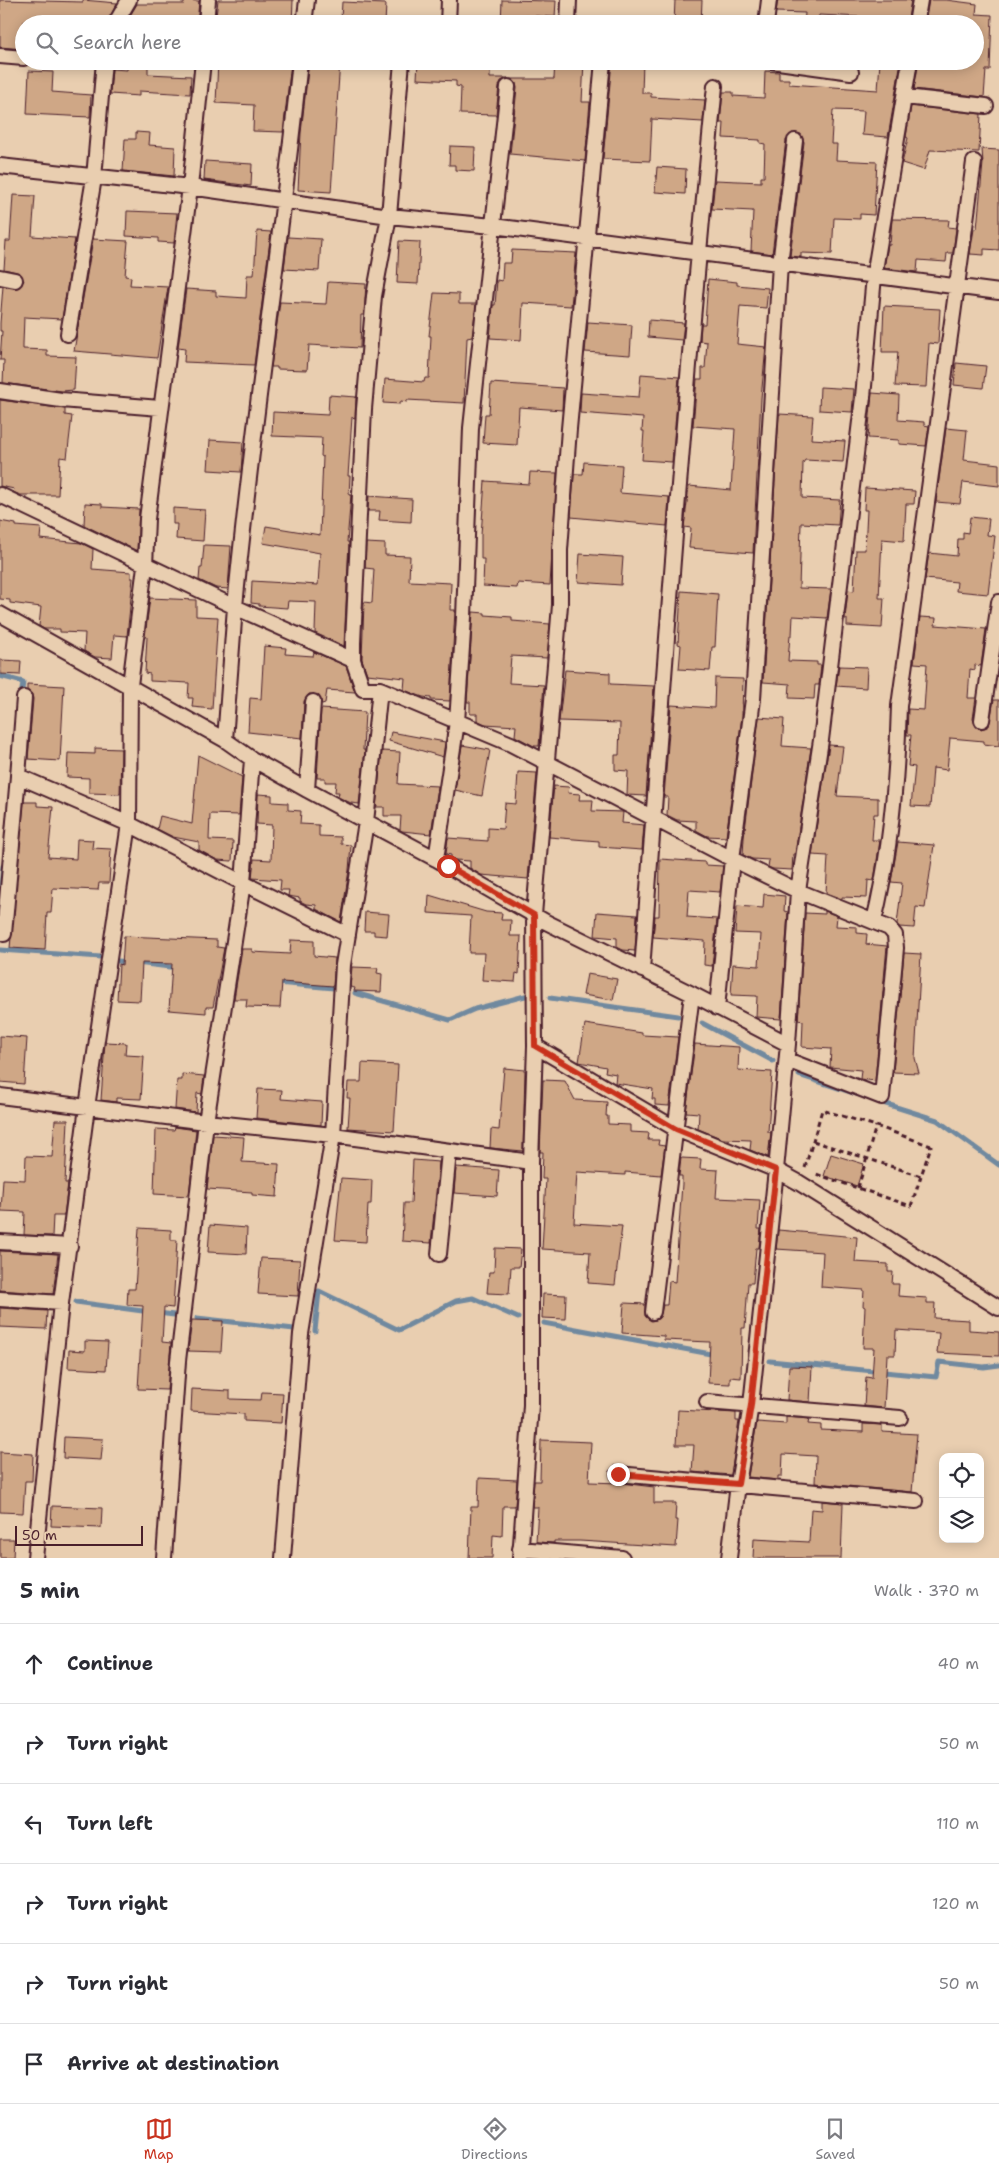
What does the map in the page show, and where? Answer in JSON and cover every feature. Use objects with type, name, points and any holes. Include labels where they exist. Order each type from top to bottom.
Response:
[{"type":"street","points":[[121,15],[129,0]]},
{"type":"street","points":[[207,15],[208,0]]},
{"type":"street","points":[[305,15],[307,0]]},
{"type":"street","points":[[449,15],[450,0]]},
{"type":"street","points":[[568,15],[569,0]]},
{"type":"street","points":[[767,15],[769,0]]},
{"type":"street","points":[[918,15],[920,0]]},
{"type":"street","points":[[0,56],[15,57]]},
{"type":"street","points":[[68,334],[94,178],[103,70]]},
{"type":"street","points":[[35,1558],[61,1304],[87,1107],[129,824],[130,685],[145,566],[147,519],[160,408],[190,187],[202,70]]},
{"type":"street","points":[[226,740],[235,607],[253,436],[285,199],[299,70]]},
{"type":"street","points":[[401,70],[389,216],[374,296],[367,372],[353,660],[363,689],[380,689],[511,744],[732,859],[798,891],[889,928],[895,934],[896,948],[882,1097],[787,1060]]},
{"type":"street","points":[[602,70],[568,439],[560,550],[560,605],[534,915],[535,1046],[531,1162],[531,1405],[520,1553],[622,1558]]},
{"type":"street","points":[[837,70],[852,72]]},
{"type":"street","points":[[729,1558],[738,1484],[751,1405],[776,1170],[787,1060],[798,891],[822,730],[863,397],[874,276],[908,70]]},
{"type":"street","points":[[436,859],[457,722],[464,617],[471,428],[508,86]]},
{"type":"street","points":[[642,970],[677,500],[698,253],[715,86]]},
{"type":"street","points":[[904,97],[986,106]]},
{"type":"street","points":[[717,1008],[732,859],[753,699],[780,264],[795,141]]},
{"type":"street","points":[[874,922],[885,873],[898,751],[898,706],[974,162]]},
{"type":"street","points":[[0,166],[94,178],[190,187],[285,199],[389,216],[493,226],[999,292]]},
{"type":"street","points":[[0,277],[15,280]]},
{"type":"street","points":[[0,392],[61,400],[160,408]]},
{"type":"street","points":[[0,496],[145,566],[353,660]]},
{"type":"street","points":[[982,720],[999,602]]},
{"type":"street","points":[[0,614],[226,740],[252,759],[436,859],[534,915],[788,1044]]},
{"type":"street","points":[[283,1558],[301,1334],[333,1135],[343,965],[366,822],[380,689]]},
{"type":"street","points":[[4,934],[24,698]]},
{"type":"street","points":[[307,790],[313,702]]},
{"type":"street","points":[[164,1558],[178,1361],[206,1122],[242,883],[252,759]]},
{"type":"street","points":[[18,776],[129,824],[242,883],[348,935]]},
{"type":"street","points":[[653,1312],[692,994]]},
{"type":"street","points":[[535,1046],[676,1129],[776,1170],[798,1182],[999,1308]]},
{"type":"street","points":[[0,1096],[206,1122],[333,1135],[531,1162]]},
{"type":"street","points":[[439,1254],[449,1152]]},
{"type":"street","points":[[0,1242],[70,1246]]},
{"type":"street","points":[[0,1299],[61,1304]]},
{"type":"street","points":[[707,1402],[900,1418]]},
{"type":"street","points":[[618,1474],[916,1501]]},
{"type":"path","points":[[822,1110],[876,1126],[931,1146],[911,1206],[804,1170],[813,1141],[822,1110]]},
{"type":"path","points":[[858,1188],[876,1126]]},
{"type":"path","points":[[813,1141],[921,1176]]},
{"type":"building","points":[[0,0],[83,2],[83,0],[117,3],[111,15],[15,15],[15,48],[0,47]]},
{"type":"building","points":[[184,0],[199,1],[198,15],[130,15],[137,4],[184,4]]},
{"type":"building","points":[[218,0],[293,0],[292,15],[216,15]]},
{"type":"building","points":[[502,0],[556,1],[555,15],[501,15]]},
{"type":"building","points":[[675,0],[702,0],[701,15],[674,15]]},
{"type":"building","points":[[778,0],[911,0],[908,15],[805,15],[805,13],[776,12]]},
{"type":"building","points":[[929,0],[946,0],[977,4],[976,14],[992,15],[990,70],[986,70],[984,97],[914,89],[917,70],[984,70],[984,15],[926,15]]},
{"type":"building","points":[[342,2],[386,4],[385,15],[341,15]]},
{"type":"building","points":[[112,70],[148,70],[148,74],[191,76],[190,94],[139,91],[139,96],[110,94]]},
{"type":"building","points":[[218,70],[290,70],[283,132],[253,131],[254,105],[216,103]]},
{"type":"building","points":[[308,70],[339,70],[331,192],[298,190],[301,133]]},
{"type":"building","points":[[418,70],[490,70],[490,78],[508,78],[501,81],[499,86],[496,115],[460,114],[461,87],[456,86],[456,81],[417,79]]},
{"type":"building","points":[[554,70],[584,70],[582,102],[590,102],[585,161],[510,154],[517,88],[516,83],[510,79],[554,79]]},
{"type":"building","points":[[611,70],[643,70],[642,93],[651,93],[651,97],[705,100],[703,122],[652,119],[650,161],[603,159]]},
{"type":"building","points":[[879,70],[899,70],[888,137],[862,135],[864,111],[833,110],[831,144],[837,144],[836,160],[877,162],[874,215],[860,214],[860,219],[834,218],[832,254],[801,253],[801,257],[790,256],[804,142],[801,134],[792,133],[786,140],[772,254],[751,251],[753,211],[712,209],[715,180],[761,182],[761,177],[764,177],[765,144],[760,143],[760,140],[723,138],[724,123],[720,123],[723,92],[733,92],[733,96],[764,98],[765,71],[779,72],[779,79],[789,79],[789,84],[878,90]]},
{"type":"building","points":[[29,71],[53,72],[52,92],[91,95],[90,117],[27,114]]},
{"type":"building","points":[[911,106],[981,114],[979,152],[930,150],[924,170],[902,163],[908,138],[906,137]]},
{"type":"building","points":[[136,132],[150,133],[149,145],[175,147],[174,176],[123,171],[125,139],[136,139]]},
{"type":"building","points":[[450,146],[475,147],[474,171],[455,170],[455,165],[449,165]]},
{"type":"building","points":[[982,149],[999,150],[999,250],[984,249],[984,255],[970,254],[974,229],[977,229],[983,163]]},
{"type":"building","points":[[205,161],[252,164],[251,186],[204,180]]},
{"type":"building","points":[[657,167],[686,169],[685,194],[655,192]]},
{"type":"building","points":[[13,195],[35,196],[32,236],[75,239],[62,319],[24,317],[23,344],[23,349],[47,350],[47,356],[76,357],[74,390],[62,391],[3,383],[4,360],[0,360],[2,331],[0,331],[0,323],[3,286],[17,288],[24,281],[20,273],[4,269],[6,241],[10,241]]},
{"type":"building","points":[[127,211],[177,213],[174,243],[158,242],[158,238],[126,236]]},
{"type":"building","points":[[892,219],[949,220],[948,227],[956,228],[953,253],[947,253],[946,262],[918,260],[917,272],[884,268],[888,245],[890,245]]},
{"type":"building","points":[[257,231],[271,232],[254,365],[184,362],[185,349],[178,348],[186,289],[216,291],[216,296],[246,298],[247,275],[254,275]]},
{"type":"building","points":[[288,237],[321,239],[319,271],[284,269]]},
{"type":"building","points":[[93,239],[128,241],[125,276],[131,277],[130,285],[168,287],[157,358],[74,351]]},
{"type":"building","points":[[399,241],[420,242],[418,284],[397,283]]},
{"type":"building","points":[[512,250],[576,253],[571,306],[523,303],[521,340],[490,338],[497,280],[502,281],[503,263],[511,263]]},
{"type":"building","points":[[708,279],[737,282],[737,285],[768,288],[766,308],[740,306],[737,344],[766,347],[761,398],[753,553],[689,548],[691,528],[684,527],[689,486],[731,490],[735,429],[693,426],[697,379],[702,379],[702,368],[705,368],[707,342],[700,341],[701,324],[705,324]]},
{"type":"building","points":[[328,282],[366,284],[364,315],[361,315],[360,348],[309,345],[307,370],[271,367],[280,302],[326,304]]},
{"type":"building","points":[[434,293],[459,294],[459,304],[476,304],[472,337],[467,338],[464,403],[407,400],[407,402],[401,401],[400,404],[383,403],[385,379],[424,382],[425,378],[429,378],[431,336],[429,336]]},
{"type":"building","points":[[884,306],[940,309],[938,344],[929,343],[926,387],[895,386],[898,352],[882,352]]},
{"type":"building","points":[[649,320],[684,323],[682,340],[648,337]]},
{"type":"building","points":[[588,322],[632,325],[630,355],[585,352]]},
{"type":"building","points":[[956,363],[986,366],[983,388],[954,385]]},
{"type":"building","points":[[641,374],[679,377],[672,462],[642,460],[643,418],[580,413],[581,393],[639,397]]},
{"type":"building","points":[[491,383],[563,388],[562,410],[519,407],[517,445],[483,443],[485,414],[489,414]]},
{"type":"building","points":[[820,387],[854,389],[852,412],[819,410]]},
{"type":"building","points":[[872,393],[899,395],[898,420],[924,422],[924,425],[929,426],[926,446],[899,444],[899,440],[868,438]]},
{"type":"building","points":[[329,395],[356,397],[355,418],[352,417],[348,476],[350,476],[349,495],[351,495],[347,542],[349,542],[344,646],[315,633],[316,602],[288,601],[287,608],[259,606],[259,604],[251,603],[252,581],[318,585],[320,553],[263,543],[266,526],[320,535],[322,438],[272,436],[273,412],[328,415]]},
{"type":"building","points":[[0,400],[65,409],[65,415],[72,416],[67,458],[60,457],[58,495],[20,495],[13,492],[14,489],[0,486]]},
{"type":"building","points":[[779,414],[813,416],[811,439],[845,441],[843,462],[805,460],[803,463],[802,498],[840,500],[838,525],[801,523],[799,588],[831,589],[827,618],[793,616],[792,635],[790,635],[788,661],[817,662],[817,665],[821,665],[819,685],[815,685],[814,699],[789,698],[790,684],[763,682]]},
{"type":"building","points":[[946,428],[967,430],[964,460],[999,464],[999,486],[963,482],[960,504],[936,502]]},
{"type":"building","points":[[210,440],[243,442],[241,472],[208,470]]},
{"type":"building","points":[[584,462],[622,465],[620,493],[669,497],[667,526],[571,517],[574,474],[583,474]]},
{"type":"building","points":[[530,472],[557,473],[550,585],[518,583],[517,588],[483,586],[484,559],[481,559],[481,535],[485,481],[529,484]]},
{"type":"building","points":[[865,488],[915,491],[914,504],[906,504],[904,541],[882,539],[879,598],[884,598],[882,628],[847,626],[847,619],[845,619],[848,590],[854,591],[856,550],[865,550],[867,510],[864,510]]},
{"type":"building","points":[[369,496],[412,499],[411,522],[379,520],[380,511],[368,511]]},
{"type":"building","points":[[85,503],[102,504],[102,507],[139,509],[137,551],[84,525]]},
{"type":"building","points":[[173,508],[205,510],[203,541],[176,539],[177,524],[173,524]]},
{"type":"building","points":[[970,517],[989,519],[987,535],[995,536],[988,594],[956,591],[957,582],[925,579],[929,553],[957,556],[958,539],[963,539],[963,532],[968,533]]},
{"type":"building","points":[[0,521],[16,524],[16,526],[41,528],[40,539],[81,543],[93,549],[92,569],[131,572],[131,578],[133,578],[127,636],[114,635],[112,658],[95,657],[84,651],[85,633],[60,632],[60,629],[44,629],[39,626],[41,607],[10,603],[10,600],[0,599]]},
{"type":"building","points":[[366,543],[385,544],[385,555],[410,556],[409,581],[451,583],[450,610],[455,610],[450,701],[431,700],[431,698],[404,690],[405,678],[367,674],[362,659],[364,602],[372,603],[374,569],[365,568]]},
{"type":"building","points":[[204,545],[231,546],[228,589],[216,588],[199,580]]},
{"type":"building","points":[[580,554],[623,557],[621,585],[578,582]]},
{"type":"building","points":[[681,591],[718,594],[715,647],[712,647],[710,671],[679,669],[681,645],[678,644]]},
{"type":"building","points":[[150,598],[196,600],[196,616],[218,617],[212,709],[192,707],[193,698],[188,698],[189,683],[150,681],[150,674],[145,673],[147,637],[145,637]]},
{"type":"building","points":[[473,612],[512,617],[512,621],[550,624],[547,658],[511,656],[509,683],[544,685],[539,746],[534,746],[515,736],[516,726],[485,724],[477,720],[477,714],[470,714],[470,702],[467,702]]},
{"type":"building","points":[[920,617],[936,618],[935,625],[986,629],[981,666],[975,665],[975,670],[970,669],[968,698],[976,698],[973,719],[976,727],[981,729],[989,726],[994,700],[999,700],[999,746],[984,744],[984,741],[950,738],[947,770],[933,768],[930,807],[911,806],[915,767],[908,766],[911,735],[907,735],[908,709],[924,710],[927,664],[914,663]]},
{"type":"building","points":[[264,646],[286,648],[285,654],[313,656],[314,652],[346,666],[355,692],[327,690],[325,703],[322,704],[318,695],[309,694],[304,701],[302,738],[248,732],[250,698],[261,699]]},
{"type":"building","points":[[1,660],[21,661],[20,675],[1,674]]},
{"type":"building","points":[[839,666],[867,667],[866,688],[836,686]]},
{"type":"building","points":[[565,670],[610,673],[610,684],[654,686],[646,796],[627,795],[628,771],[615,770],[615,755],[619,755],[620,723],[559,721]]},
{"type":"building","points":[[715,678],[743,679],[742,716],[726,837],[707,836],[696,830],[696,821],[677,820],[667,815],[668,797],[664,797],[671,705],[714,708]]},
{"type":"building","points":[[27,684],[64,686],[60,761],[28,759],[33,699],[32,694],[27,690]]},
{"type":"building","points":[[321,709],[365,712],[363,750],[365,750],[359,804],[351,803],[338,797],[339,792],[335,792],[336,782],[325,782],[325,778],[317,778]]},
{"type":"building","points":[[759,717],[784,719],[782,746],[811,748],[792,870],[773,869],[768,867],[769,860],[752,859],[743,855]]},
{"type":"building","points":[[391,732],[445,742],[443,757],[389,741]]},
{"type":"building","points":[[462,745],[490,750],[482,796],[455,790]]},
{"type":"building","points":[[829,745],[843,746],[837,796],[878,798],[878,814],[874,814],[872,840],[880,840],[874,881],[868,880],[867,898],[842,897],[842,899],[826,893],[828,856],[812,855]]},
{"type":"building","points":[[95,748],[121,749],[120,794],[89,793],[89,778],[67,777],[68,753],[95,754]]},
{"type":"building","points":[[382,751],[400,752],[398,784],[438,786],[431,834],[402,831],[400,830],[401,816],[384,816],[384,807],[376,807]]},
{"type":"building","points":[[198,755],[242,777],[239,815],[210,814],[209,840],[233,841],[232,861],[217,860],[199,850],[199,842],[173,837],[157,829],[160,816],[192,824]]},
{"type":"building","points":[[518,772],[537,773],[528,879],[481,875],[470,868],[470,861],[455,860],[451,858],[451,855],[446,854],[448,838],[488,841],[488,828],[503,829],[505,803],[516,804]]},
{"type":"building","points":[[554,786],[569,787],[568,793],[580,794],[579,800],[593,800],[592,811],[623,812],[622,823],[644,825],[642,850],[599,847],[599,841],[549,837]]},
{"type":"building","points":[[258,794],[272,795],[272,802],[288,803],[288,810],[301,811],[300,824],[319,825],[319,836],[341,837],[341,844],[351,845],[341,922],[316,909],[316,905],[306,904],[300,901],[300,898],[288,896],[289,890],[280,890],[281,880],[252,878],[254,859],[271,860],[272,825],[257,824]]},
{"type":"building","points":[[24,802],[37,802],[37,806],[53,807],[48,857],[76,859],[77,839],[93,840],[92,848],[111,849],[109,883],[99,883],[98,890],[53,888],[51,913],[47,913],[45,950],[10,948]]},
{"type":"building","points":[[898,842],[934,845],[925,908],[916,907],[914,928],[899,927],[897,924],[902,883],[891,882]]},
{"type":"building","points":[[660,859],[705,862],[705,865],[723,866],[720,892],[689,890],[687,917],[717,919],[712,966],[704,965],[705,941],[653,937],[655,916],[659,916]]},
{"type":"building","points":[[764,894],[785,896],[784,911],[788,912],[781,1019],[756,1017],[757,996],[731,995],[733,964],[759,966],[761,934],[735,933],[737,906],[763,908]]},
{"type":"building","points":[[429,895],[486,912],[502,913],[501,920],[511,920],[510,936],[521,936],[519,974],[516,973],[515,982],[482,980],[484,953],[469,953],[471,916],[428,913]]},
{"type":"building","points":[[825,911],[837,916],[836,926],[857,927],[857,933],[867,934],[866,944],[887,946],[875,1081],[860,1079],[861,1070],[830,1067],[831,1049],[802,1047],[803,1021],[798,1020],[805,913],[825,914]]},
{"type":"building","points":[[365,912],[389,914],[387,936],[374,935],[374,931],[364,931]]},
{"type":"building","points":[[597,912],[637,915],[635,951],[623,950],[617,947],[617,938],[595,936]]},
{"type":"building","points":[[124,936],[217,940],[217,947],[224,948],[213,1007],[206,1007],[206,1013],[169,1010],[172,964],[142,963],[140,1001],[117,1000],[119,964],[122,965]]},
{"type":"building","points":[[291,940],[314,941],[314,956],[335,958],[333,986],[282,982],[280,1008],[246,1007],[247,999],[234,999],[242,949],[252,949],[252,952],[290,954]]},
{"type":"building","points":[[904,953],[921,954],[915,1058],[919,1073],[893,1072]]},
{"type":"building","points":[[352,967],[378,968],[377,973],[382,974],[381,992],[354,991],[355,988],[350,987]]},
{"type":"building","points":[[587,974],[617,979],[613,1000],[583,995]]},
{"type":"building","points":[[585,1024],[642,1033],[642,1035],[678,1037],[669,1106],[655,1105],[655,1099],[652,1099],[653,1089],[615,1083],[616,1074],[605,1072],[606,1067],[579,1062]]},
{"type":"building","points":[[0,1036],[27,1038],[24,1084],[0,1082]]},
{"type":"building","points":[[105,1042],[126,1043],[125,1055],[144,1056],[141,1099],[116,1098],[116,1102],[101,1100]]},
{"type":"building","points":[[695,1044],[739,1047],[738,1070],[772,1072],[768,1132],[771,1132],[768,1157],[750,1150],[751,1140],[723,1139],[698,1129],[699,1113],[686,1112]]},
{"type":"building","points":[[362,1063],[398,1065],[394,1131],[348,1128],[350,1098],[347,1098],[348,1082],[361,1082]]},
{"type":"building","points":[[504,1068],[525,1070],[523,1151],[490,1148],[491,1129],[499,1130]]},
{"type":"building","points":[[182,1074],[204,1076],[202,1094],[197,1093],[196,1112],[175,1109],[177,1080],[182,1080]]},
{"type":"building","points":[[543,1080],[565,1081],[575,1100],[607,1102],[606,1116],[608,1116],[608,1124],[630,1125],[630,1132],[649,1133],[648,1140],[659,1140],[658,1145],[665,1146],[661,1175],[625,1172],[625,1175],[577,1172],[574,1223],[622,1226],[615,1285],[588,1283],[590,1252],[542,1249],[546,1179],[542,1179],[543,1152],[540,1152]]},
{"type":"building","points":[[258,1089],[282,1090],[281,1099],[322,1102],[321,1125],[256,1118]]},
{"type":"building","points":[[55,1120],[68,1120],[65,1183],[68,1183],[64,1216],[53,1216],[52,1236],[24,1235],[25,1212],[1,1211],[3,1179],[25,1180],[26,1156],[52,1157]]},
{"type":"building","points":[[175,1127],[196,1130],[189,1196],[154,1194],[156,1129],[174,1130]]},
{"type":"building","points":[[213,1135],[244,1137],[242,1162],[279,1164],[277,1197],[252,1195],[252,1192],[207,1189]]},
{"type":"building","points":[[831,1154],[864,1164],[857,1186],[824,1176]]},
{"type":"building","points":[[681,1158],[701,1159],[700,1169],[718,1170],[716,1198],[760,1200],[758,1229],[761,1229],[759,1248],[756,1248],[753,1283],[748,1283],[745,1328],[742,1328],[741,1378],[730,1377],[730,1384],[708,1383],[710,1342],[664,1340],[664,1336],[622,1333],[624,1303],[645,1304],[645,1316],[651,1321],[656,1320],[660,1317],[663,1305],[667,1305],[669,1281],[675,1282],[682,1184],[682,1176],[679,1176]]},
{"type":"building","points":[[413,1160],[439,1162],[431,1243],[402,1241],[404,1203],[411,1203]]},
{"type":"building","points":[[456,1167],[499,1170],[497,1196],[454,1193]]},
{"type":"building","points":[[341,1178],[372,1180],[371,1204],[368,1204],[366,1242],[335,1240]]},
{"type":"building","points":[[210,1225],[247,1228],[246,1254],[208,1252]]},
{"type":"building","points":[[139,1228],[171,1230],[171,1240],[177,1240],[173,1308],[164,1307],[162,1342],[171,1343],[167,1390],[138,1389],[143,1306],[127,1305],[128,1289],[135,1289]]},
{"type":"building","points":[[778,1230],[857,1237],[855,1262],[888,1264],[888,1272],[893,1272],[892,1284],[899,1284],[898,1296],[927,1298],[927,1303],[935,1303],[934,1318],[969,1320],[969,1330],[999,1332],[999,1356],[937,1353],[939,1333],[896,1330],[895,1355],[887,1355],[884,1408],[864,1406],[866,1377],[872,1378],[874,1348],[863,1348],[864,1290],[821,1287],[823,1252],[776,1249]]},
{"type":"building","points":[[495,1248],[521,1249],[519,1267],[511,1267],[509,1294],[487,1293],[489,1272],[494,1272]]},
{"type":"building","points":[[0,1251],[58,1254],[53,1294],[0,1290]]},
{"type":"building","points":[[261,1258],[300,1260],[298,1296],[258,1294]]},
{"type":"building","points":[[543,1294],[566,1295],[565,1319],[542,1318]]},
{"type":"building","points":[[0,1308],[47,1311],[46,1329],[0,1327]]},
{"type":"building","points":[[192,1320],[223,1321],[221,1352],[188,1351]]},
{"type":"building","points":[[85,1341],[108,1342],[106,1370],[68,1368],[69,1350],[85,1351]]},
{"type":"building","points":[[789,1366],[812,1367],[810,1402],[787,1400]]},
{"type":"building","points":[[192,1389],[230,1391],[230,1399],[261,1400],[262,1392],[283,1393],[281,1423],[244,1421],[244,1414],[191,1411]]},
{"type":"building","points":[[678,1410],[736,1413],[736,1421],[739,1421],[731,1475],[692,1472],[694,1445],[676,1445]]},
{"type":"building","points":[[786,1417],[809,1419],[808,1424],[821,1425],[821,1430],[863,1432],[863,1424],[882,1425],[882,1432],[917,1434],[912,1492],[815,1483],[816,1456],[783,1454],[782,1476],[778,1476],[778,1480],[748,1477],[757,1422],[786,1424]]},
{"type":"building","points":[[64,1437],[103,1439],[101,1460],[63,1458]]},
{"type":"building","points":[[541,1440],[591,1442],[589,1482],[654,1487],[654,1503],[676,1503],[675,1520],[678,1520],[676,1547],[580,1541],[536,1542],[538,1507],[532,1507],[534,1481],[540,1481]]},
{"type":"building","points":[[0,1452],[33,1454],[32,1481],[25,1481],[23,1513],[0,1512]]},
{"type":"building","points":[[479,1478],[517,1480],[515,1506],[503,1506],[502,1536],[493,1535],[492,1558],[469,1558],[471,1507],[478,1507]]},
{"type":"building","points":[[822,1501],[843,1503],[841,1558],[753,1558],[754,1539],[809,1542],[811,1509],[822,1510]]},
{"type":"building","points":[[52,1506],[102,1508],[101,1528],[51,1526]]},
{"type":"building","points":[[0,1539],[14,1539],[13,1558],[0,1558]]},
{"type":"waterway","points":[[0,676],[23,682],[21,698]]},
{"type":"waterway","points":[[0,898],[3,866]]},
{"type":"waterway","points":[[0,950],[101,957]]},
{"type":"waterway","points":[[118,961],[128,962]]},
{"type":"waterway","points":[[137,963],[178,968]]},
{"type":"waterway","points":[[277,983],[334,988]]},
{"type":"waterway","points":[[355,993],[450,1020],[475,1009],[525,996]]},
{"type":"waterway","points":[[550,998],[678,1016]]},
{"type":"waterway","points":[[702,1023],[773,1061]]},
{"type":"waterway","points":[[799,1075],[860,1095]]},
{"type":"waterway","points":[[880,1102],[937,1120],[999,1165]]},
{"type":"waterway","points":[[315,1331],[319,1291],[399,1330],[456,1301],[473,1298],[518,1318]]},
{"type":"waterway","points":[[76,1302],[150,1312]]},
{"type":"waterway","points":[[158,1313],[174,1315]]},
{"type":"waterway","points":[[197,1318],[294,1329]]},
{"type":"waterway","points":[[544,1323],[716,1355]]},
{"type":"waterway","points":[[770,1361],[936,1377],[939,1362],[984,1367],[999,1365]]},
{"type":"route","points":[[448,866],[534,915],[535,1046],[676,1129],[776,1170],[751,1405],[738,1484],[618,1474]]}]
